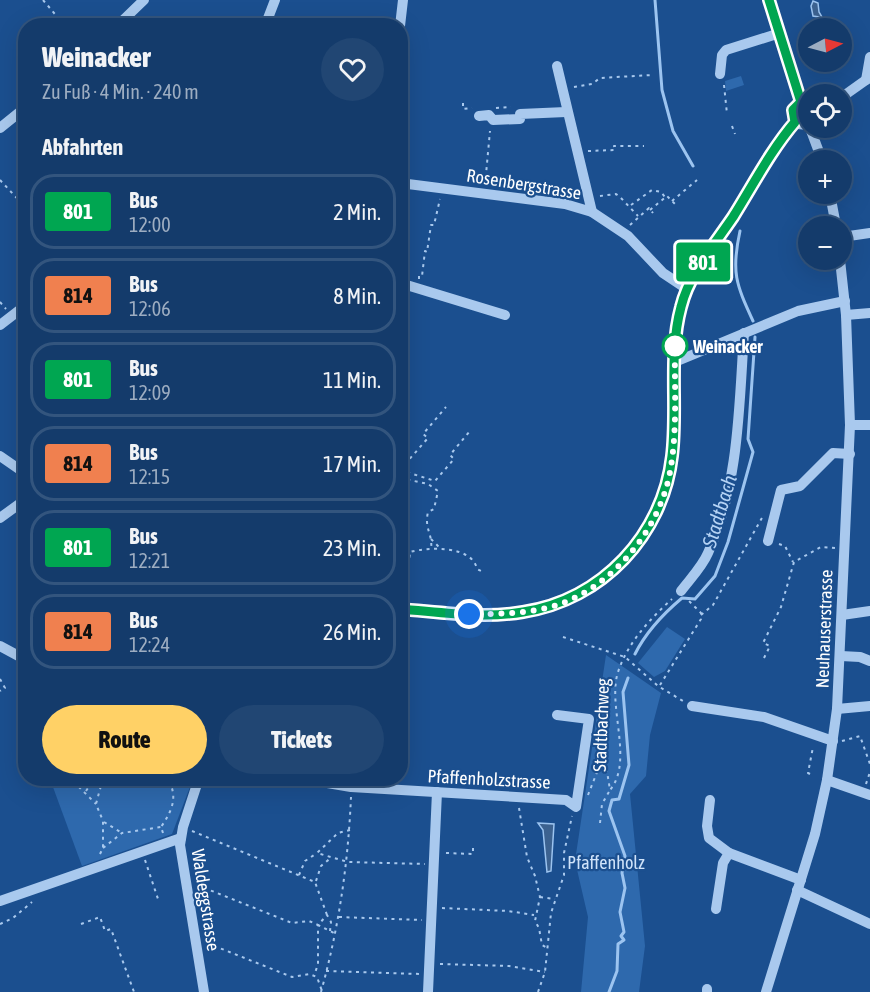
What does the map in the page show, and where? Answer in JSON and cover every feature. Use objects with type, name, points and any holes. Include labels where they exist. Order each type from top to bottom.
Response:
[{"type":"street","points":[[125,18],[144,0]]},
{"type":"street","points":[[269,18],[275,0]]},
{"type":"street","points":[[401,18],[403,0]]},
{"type":"street","points":[[769,0],[798,84]]},
{"type":"street","points":[[720,74],[720,60],[726,50],[780,33]]},
{"type":"street","points":[[852,90],[868,79],[870,57]]},
{"type":"street","points":[[557,66],[566,112],[592,212]]},
{"type":"street","points":[[408,610],[477,614],[523,612],[553,606],[588,588],[627,558],[650,525],[666,489],[672,455],[677,322],[687,289],[795,122],[793,110],[798,107]]},
{"type":"street","points":[[479,116],[489,115],[493,120],[520,119],[520,114],[566,112]]},
{"type":"street","points":[[0,128],[18,113]]},
{"type":"street","name":"Rosenbergstrasse","points":[[408,184],[565,204],[592,212],[628,236],[663,273],[687,289]]},
{"type":"street","points":[[852,236],[870,233]]},
{"type":"street","name":"Neuhauserstrasse","points":[[766,992],[815,834],[827,780],[837,709],[850,454],[846,315],[841,270]]},
{"type":"street","points":[[408,285],[505,315]]},
{"type":"street","points":[[675,362],[686,360],[798,311],[845,301]]},
{"type":"street","points":[[0,325],[18,311]]},
{"type":"street","points":[[846,315],[870,314]]},
{"type":"street","points":[[682,593],[707,555],[729,489],[736,455],[744,333]]},
{"type":"street","points":[[850,425],[870,425]]},
{"type":"street","points":[[768,540],[781,490],[800,486],[833,453],[850,454]]},
{"type":"street","points":[[0,456],[18,468]]},
{"type":"street","points":[[0,518],[18,505]]},
{"type":"street","points":[[842,615],[870,610]]},
{"type":"street","points":[[0,646],[18,656]]},
{"type":"street","points":[[841,656],[860,657],[870,661]]},
{"type":"street","points":[[692,706],[764,717],[833,741]]},
{"type":"street","points":[[837,709],[870,706]]},
{"type":"street","points":[[557,715],[589,718],[576,807]]},
{"type":"street","points":[[827,780],[870,795]]},
{"type":"street","name":"Waldeggstrasse","points":[[196,786],[182,832],[186,881],[204,992]]},
{"type":"street","name":"Pfaffenholzstrasse","points":[[345,786],[362,786]]},
{"type":"street","name":"Pfaffenholzstrasse","points":[[398,786],[437,792],[566,800],[576,807]]},
{"type":"street","points":[[428,992],[437,792]]},
{"type":"street","points":[[710,800],[707,826],[709,838],[729,853],[799,885],[870,924]]},
{"type":"street","points":[[0,901],[142,852],[167,842],[182,832]]},
{"type":"street","points":[[716,909],[723,863],[729,853]]},
{"type":"path","points":[[43,0],[58,18]]},
{"type":"path","points":[[720,74],[723,79],[727,114]]},
{"type":"path","points":[[577,86],[592,84],[600,78],[652,75]]},
{"type":"path","points":[[732,126],[735,134]]},
{"type":"path","points":[[484,194],[490,143]]},
{"type":"path","points":[[577,153],[615,150],[614,146],[644,146]]},
{"type":"path","points":[[0,180],[18,199]]},
{"type":"path","points":[[672,201],[697,180]]},
{"type":"path","points":[[631,205],[652,190],[661,192],[676,205]]},
{"type":"path","points":[[587,195],[616,194],[631,205],[638,216]]},
{"type":"path","points":[[650,210],[665,197]]},
{"type":"path","points":[[418,288],[440,200]]},
{"type":"path","points":[[628,229],[648,207],[653,213]]},
{"type":"path","points":[[408,459],[428,438],[423,434],[446,407]]},
{"type":"path","points":[[408,473],[435,481],[441,471],[454,459],[450,455],[470,431]]},
{"type":"path","points":[[408,480],[428,484],[438,491],[434,509],[428,512],[426,529],[431,539],[441,549]]},
{"type":"path","points":[[659,686],[701,615],[713,605],[764,512]]},
{"type":"path","points":[[431,539],[431,549]]},
{"type":"path","points":[[781,545],[785,546],[794,562]]},
{"type":"path","points":[[764,658],[770,646],[764,643],[781,607],[794,562],[821,547],[844,548]]},
{"type":"path","points":[[408,571],[410,552],[441,549],[469,557],[476,563],[477,569],[483,572]]},
{"type":"path","points":[[682,593],[701,615]]},
{"type":"path","name":"Stadtbachweg","points":[[610,790],[620,769],[617,674],[646,621],[682,593]]},
{"type":"path","points":[[563,637],[625,657],[659,686],[692,706]]},
{"type":"path","points":[[0,678],[5,688],[0,692]]},
{"type":"path","points":[[810,774],[808,773],[816,735]]},
{"type":"path","points":[[833,741],[860,736],[870,764]]},
{"type":"path","name":"Stadtbachweg","points":[[584,798],[591,793],[603,762],[610,790]]},
{"type":"path","points":[[75,786],[86,791],[96,804],[103,821],[104,840]]},
{"type":"path","points":[[86,791],[89,786]]},
{"type":"path","points":[[96,804],[101,786]]},
{"type":"path","points":[[103,848],[122,832],[161,827],[174,803],[172,786]]},
{"type":"path","points":[[321,991],[336,934],[348,862],[351,787]]},
{"type":"path","points":[[600,823],[602,804],[610,790]]},
{"type":"path","points":[[517,797],[527,856],[540,897],[534,915],[542,945],[549,948]]},
{"type":"path","points":[[538,992],[545,972],[549,948],[551,914],[564,875],[564,853],[576,807]]},
{"type":"path","points":[[103,821],[122,832]]},
{"type":"path","points":[[161,827],[167,842]]},
{"type":"path","points":[[299,875],[305,861],[338,833],[350,830]]},
{"type":"path","points":[[182,832],[315,882]]},
{"type":"path","points":[[434,853],[472,854],[473,847]]},
{"type":"path","points":[[142,852],[158,899]]},
{"type":"path","points":[[317,852],[348,862],[419,864]]},
{"type":"path","points":[[330,931],[331,922],[315,882],[321,866],[332,857]]},
{"type":"path","points":[[186,881],[292,923],[309,921],[336,934]]},
{"type":"path","points":[[540,897],[555,899]]},
{"type":"path","points":[[451,908],[508,911],[534,915]]},
{"type":"path","points":[[314,976],[318,964],[318,925],[327,915]]},
{"type":"path","points":[[81,924],[100,917],[105,931],[111,929],[134,992]]},
{"type":"path","points":[[339,917],[417,920]]},
{"type":"path","points":[[196,939],[292,977],[309,974],[317,977],[321,991]]},
{"type":"path","points":[[450,964],[509,966],[545,972]]},
{"type":"path","points":[[327,972],[415,974]]},
{"type":"green space","points":[[741,76],[744,85],[726,91],[725,81]]},
{"type":"green space","points":[[667,627],[685,639],[665,671],[654,677],[638,663]]},
{"type":"green space","name":"Pfaffenholz","points":[[606,655],[661,693],[650,735],[646,776],[630,794],[645,946],[639,992],[581,992],[588,917],[575,861]]},
{"type":"green space","points":[[53,786],[190,786],[172,834],[82,866]]},
{"type":"shaded area","points":[[813,1],[818,3],[822,18],[813,16],[811,6]]},
{"type":"shaded area","points":[[538,823],[554,824],[551,871],[547,872],[543,830]]},
{"type":"waterway","name":"Stadtbach","points":[[655,0],[662,90],[673,131],[693,166]]},
{"type":"waterway","name":"Stadtbach","points":[[740,231],[736,257],[737,278],[753,321]]},
{"type":"waterway","name":"Stadtbach","points":[[635,654],[650,631],[668,610],[682,598],[695,599],[715,576],[728,542],[753,452],[748,439],[755,337]]},
{"type":"waterway","name":"Stadtbach","points":[[609,992],[617,971],[618,944],[624,940],[621,936],[624,932],[620,912],[625,888],[622,873],[625,856],[609,811],[612,800],[619,799],[629,765],[623,692],[628,678]]},
{"type":"bus line","name":"801","points":[[408,610],[493,614],[523,612],[553,606],[588,588],[614,570],[627,558],[656,515],[670,474],[674,434],[676,335],[683,299],[698,270],[795,122],[793,110],[797,103],[801,102],[769,0]]},
{"type":"place","name":"Weinacker","points":[[675,346]]},
{"type":"route","points":[[469,614],[511,614],[553,606],[602,579],[627,558],[656,515],[670,474],[674,434],[675,340],[675,346]]}]
